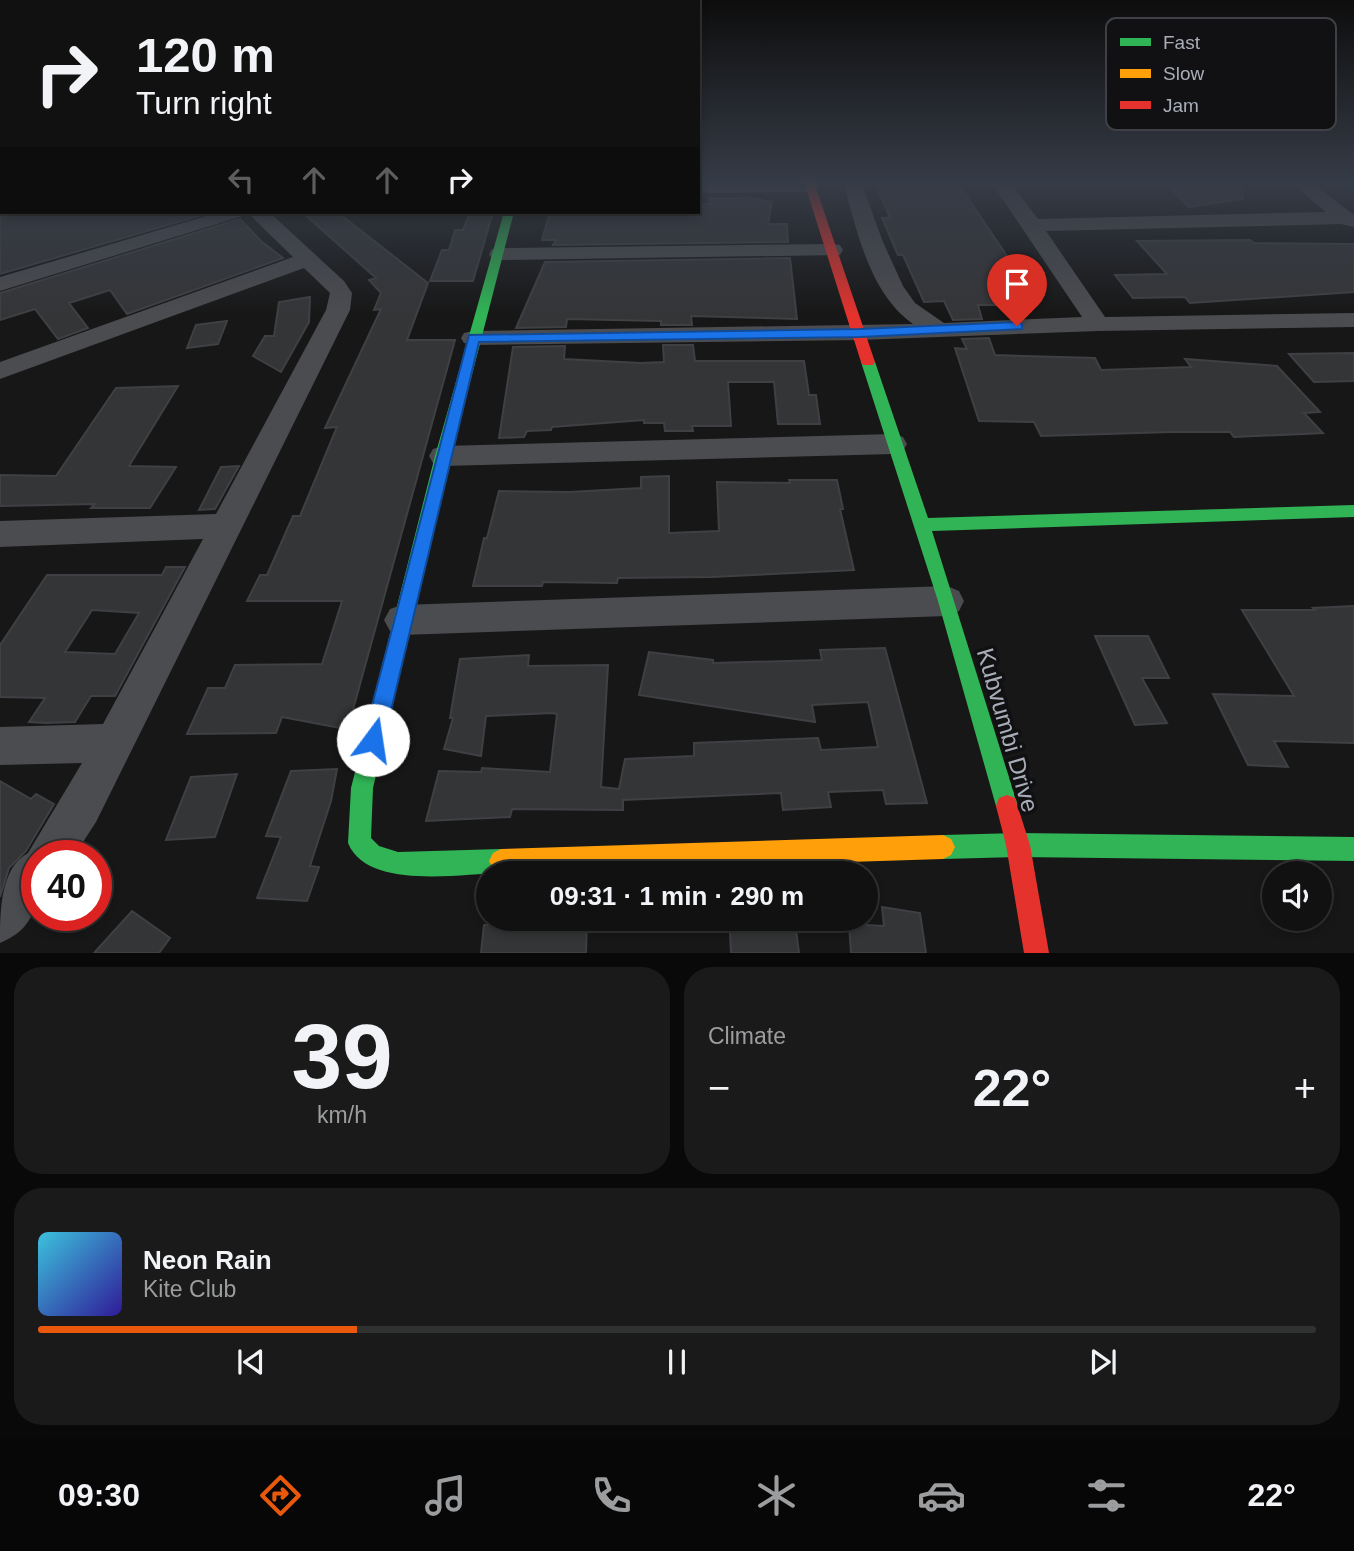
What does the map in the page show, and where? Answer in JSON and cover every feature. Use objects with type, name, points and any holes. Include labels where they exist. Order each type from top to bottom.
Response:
[{"type":"street","points":[[0,284],[193,226]]},
{"type":"street","points":[[59,840],[81,807],[338,310],[341,293],[273,226]]},
{"type":"street","points":[[506,226],[443,456],[362,788],[359,843],[372,856],[398,863],[1018,845],[1354,849]]},
{"type":"street","name":"Kubvumbi Drive","points":[[824,226],[893,444],[947,601],[1018,845],[1037,953]]},
{"type":"street","points":[[867,226],[899,298],[912,312],[937,329]]},
{"type":"street","points":[[1033,226],[1098,324]]},
{"type":"street","points":[[500,254],[832,250]]},
{"type":"street","points":[[0,371],[308,259]]},
{"type":"street","points":[[474,338],[860,333],[1098,324],[1354,320]]},
{"type":"street","points":[[443,456],[893,444]]},
{"type":"street","points":[[921,524],[1354,511]]},
{"type":"street","points":[[0,534],[226,526]]},
{"type":"street","points":[[402,620],[947,601]]},
{"type":"street","points":[[0,746],[114,743]]},
{"type":"street","points":[[0,920],[21,893]]},
{"type":"building","points":[[0,226],[163,226],[0,274]]},
{"type":"building","points":[[216,226],[247,226],[283,258],[127,314],[110,290],[69,303],[88,328],[58,339],[35,309],[0,320],[0,293]]},
{"type":"building","points":[[318,226],[356,226],[428,283],[407,340],[455,340],[351,717],[345,729],[282,717],[276,733],[187,734],[208,688],[225,688],[235,665],[322,664],[342,601],[247,601],[260,575],[267,575],[293,516],[300,516],[337,427],[325,428],[381,309],[374,310],[381,293],[369,280],[376,278]]},
{"type":"building","points":[[464,226],[489,226],[473,281],[430,281],[442,250],[449,250],[455,230],[463,230]]},
{"type":"building","points":[[546,226],[787,226],[788,242],[553,245],[556,240],[542,240]]},
{"type":"building","points":[[886,226],[987,226],[1035,305],[978,305],[982,319],[953,320],[944,301],[924,302],[903,255],[898,255]]},
{"type":"building","points":[[1250,240],[1254,243],[1354,244],[1354,292],[1190,303],[1185,297],[1133,298],[1115,275],[1167,274],[1137,241]]},
{"type":"building","points":[[790,258],[797,319],[691,316],[692,325],[661,325],[661,321],[567,319],[566,327],[516,328],[545,262]]},
{"type":"building","points":[[310,297],[309,322],[281,372],[253,356],[265,336],[274,336],[279,302]]},
{"type":"building","points":[[227,321],[218,344],[187,348],[196,325]]},
{"type":"building","points":[[989,338],[995,355],[1095,358],[1101,370],[1191,367],[1185,359],[1277,366],[1320,412],[1304,413],[1323,433],[1234,437],[1230,432],[1041,436],[1034,422],[979,421],[955,348],[967,349],[962,339]]},
{"type":"building","points":[[663,345],[693,345],[695,361],[804,361],[809,395],[816,395],[820,424],[778,424],[774,382],[728,382],[731,426],[692,426],[693,431],[665,431],[664,423],[644,423],[644,420],[552,427],[551,430],[527,431],[524,437],[499,438],[513,347],[565,346],[564,359],[641,363],[664,362]]},
{"type":"building","points":[[1354,353],[1354,381],[1314,382],[1289,354]]},
{"type":"building","points":[[178,386],[129,466],[176,467],[150,508],[91,508],[95,504],[0,506],[0,475],[56,476],[116,388]]},
{"type":"building","points":[[239,466],[215,509],[199,510],[221,467]]},
{"type":"building","points":[[669,476],[669,533],[719,531],[717,482],[790,483],[789,480],[837,480],[843,509],[840,509],[854,570],[712,577],[618,578],[617,583],[543,582],[542,586],[473,586],[499,491],[569,492],[641,488],[641,477]]},
{"type":"building","points":[[166,567],[185,567],[115,696],[91,696],[75,722],[46,723],[29,722],[45,698],[0,697],[0,645],[47,575],[162,575]],"holes":[[[92,610],[139,613],[115,654],[65,652]]]},
{"type":"building","points":[[1354,606],[1354,743],[1274,741],[1288,767],[1248,765],[1213,694],[1294,696],[1242,610],[1315,610],[1313,608]]},
{"type":"building","points":[[1095,636],[1148,636],[1169,678],[1142,678],[1167,723],[1135,725]]},
{"type":"building","points":[[885,648],[927,803],[886,804],[883,790],[828,792],[831,807],[783,810],[781,793],[623,800],[623,810],[512,809],[510,817],[426,821],[439,771],[481,772],[482,768],[550,772],[557,714],[486,716],[481,756],[444,749],[453,718],[450,718],[460,659],[529,655],[528,666],[608,665],[601,787],[619,789],[625,759],[694,756],[694,743],[818,738],[821,750],[878,747],[868,702],[812,705],[815,722],[639,695],[649,652],[713,660],[713,663],[822,660],[820,650]]},
{"type":"building","points":[[337,769],[331,801],[310,866],[319,867],[307,901],[257,898],[281,837],[266,836],[291,771]]},
{"type":"building","points":[[237,774],[215,837],[166,840],[191,777]]},
{"type":"building","points":[[0,781],[31,799],[36,794],[54,804],[33,840],[21,840],[21,856],[9,868],[0,897]]},
{"type":"building","points":[[882,907],[920,913],[926,953],[851,953],[849,931],[878,931],[878,926],[884,926]]},
{"type":"building","points":[[132,911],[170,938],[159,953],[94,953]]},
{"type":"building","points":[[483,931],[587,931],[586,953],[481,953]]},
{"type":"building","points":[[796,931],[799,953],[731,953],[730,932]]},
{"type":"traffic: fast","points":[[476,862],[398,864],[372,856],[359,843],[362,788],[443,456],[505,226]]},
{"type":"traffic: fast","points":[[868,362],[947,601],[1007,806]]},
{"type":"traffic: fast","points":[[921,525],[1354,511]]},
{"type":"traffic: fast","points":[[943,847],[1018,845],[1354,849]]},
{"type":"traffic: slow","points":[[501,861],[943,847]]},
{"type":"traffic: jam","points":[[824,226],[868,362]]},
{"type":"traffic: jam","points":[[1007,806],[1018,845],[1037,953]]},
{"type":"route","points":[[373,740],[474,338],[860,333],[1017,326]]}]
